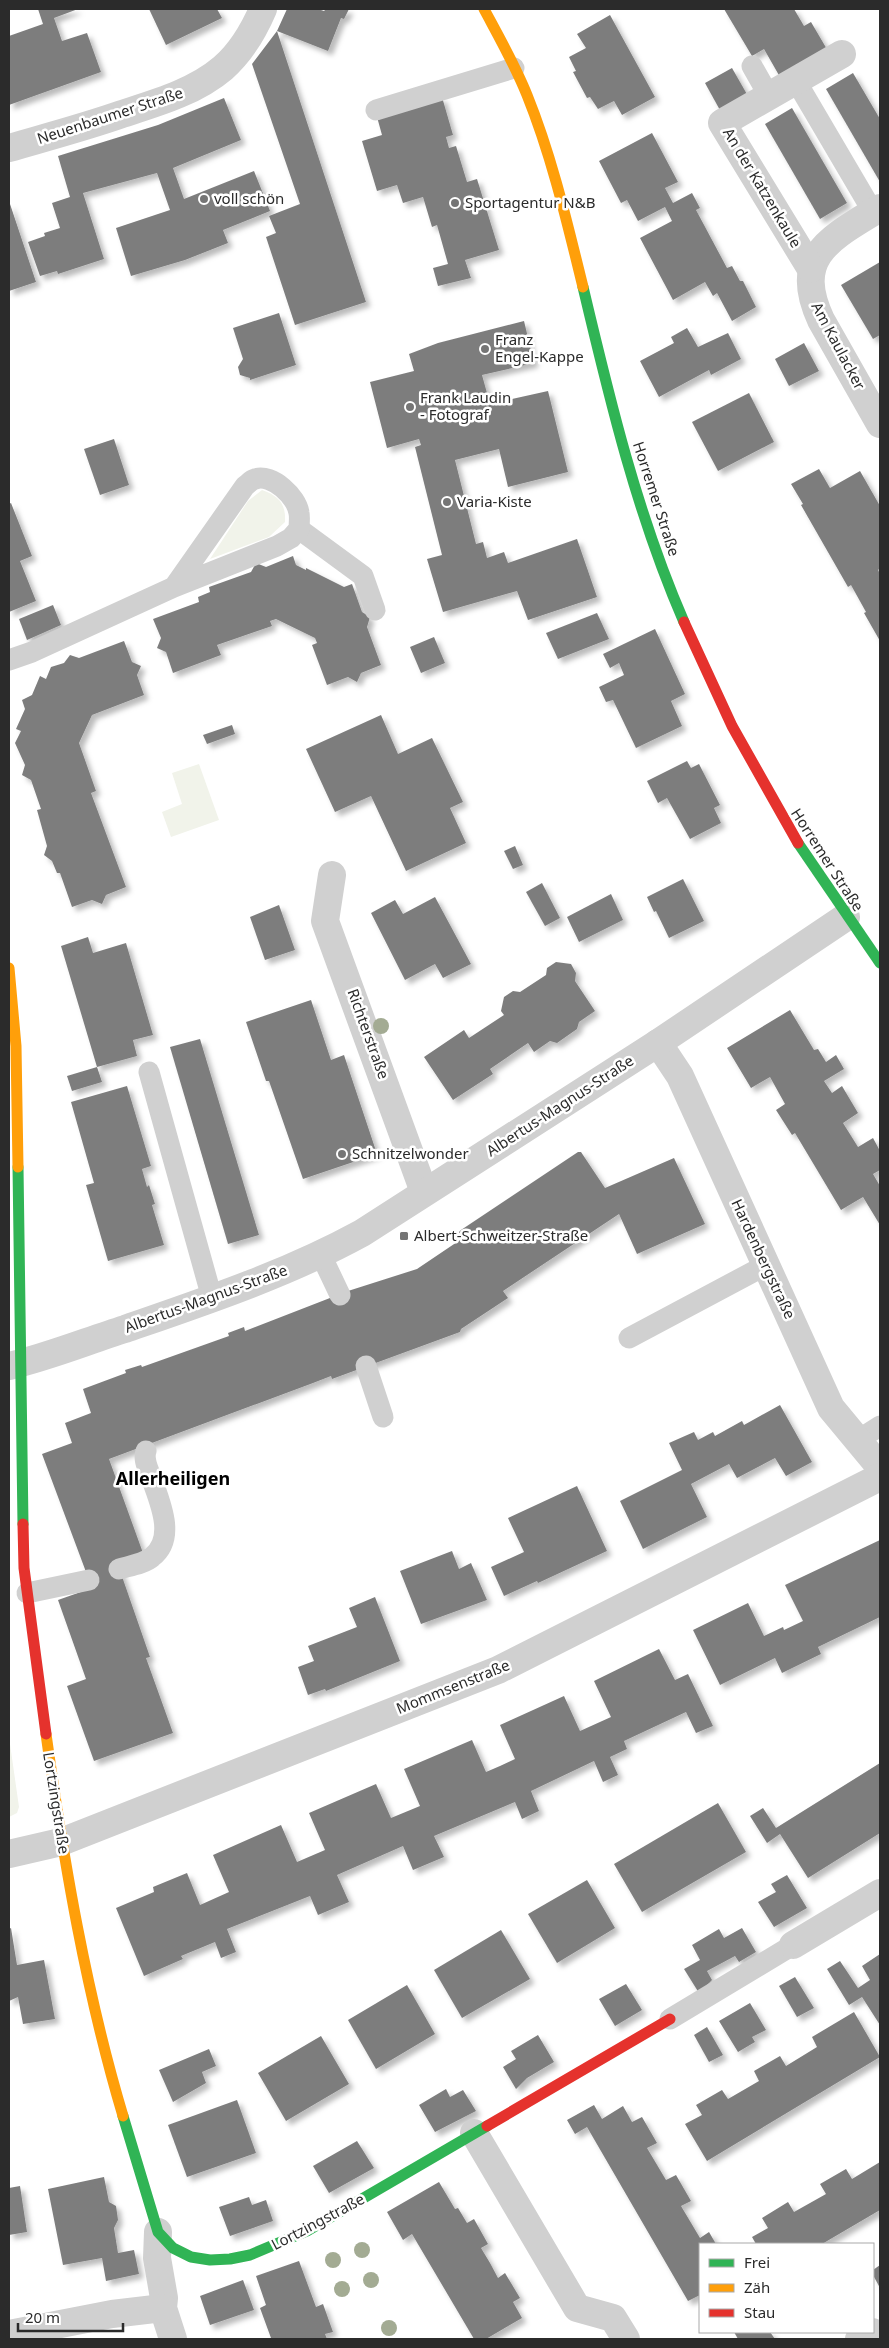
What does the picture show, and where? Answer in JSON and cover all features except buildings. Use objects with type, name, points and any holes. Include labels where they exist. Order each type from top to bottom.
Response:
[{"type":"street","name":"Neuenbaumer Straße","points":[[9,148],[69,132],[133,111],[190,88],[222,69],[247,40],[263,9]]},
{"type":"street","name":"Horremer Straße","points":[[484,9],[531,105],[556,180],[628,467],[684,624],[732,728],[776,810],[880,964]]},
{"type":"street","name":"An der Katzenkaule","points":[[811,269],[722,124],[842,54]]},
{"type":"street","points":[[811,269],[818,254],[830,242],[877,210]]},
{"type":"street","name":"Am Kaulacker","points":[[811,269],[809,286],[812,302],[880,424]]},
{"type":"street","name":"Richterstraße","points":[[332,875],[325,921],[424,1192]]},
{"type":"street","name":"Albertus-Magnus-Straße","points":[[15,1365],[212,1298],[321,1255],[362,1233],[658,1043],[846,916]]},
{"type":"street","points":[[9,968],[20,1200],[15,1365]]},
{"type":"street","name":"Hardenbergstraße","points":[[658,1043],[680,1076],[831,1408],[869,1433],[880,1468]]},
{"type":"street","name":"Lortzingstraße","points":[[15,1365],[24,1568],[61,1842],[101,2038],[123,2119],[158,2232],[157,2258],[164,2298],[163,2308],[174,2339]]},
{"type":"street","name":"Mommsenstraße","points":[[9,1854],[61,1842],[498,1670],[880,1478]]},
{"type":"street","points":[[794,1945],[880,1893]]},
{"type":"street","name":"Lortzingstraße","points":[[158,2232],[167,2244],[173,2248],[206,2260],[221,2261],[255,2254],[307,2231],[670,2019]]},
{"type":"street","points":[[474,2133],[577,2308],[613,2318],[626,2339]]},
{"type":"street","points":[[9,2334],[112,2314],[163,2308]]},
{"type":"street","points":[[859,2339],[870,2333]]},
{"type":"lane","points":[[752,66],[769,96]]},
{"type":"lane","points":[[376,110],[514,68]]},
{"type":"lane","points":[[796,81],[877,210]]},
{"type":"lane","points":[[9,660],[41,648],[174,587],[277,546],[290,538],[298,529],[299,512],[294,501],[287,492],[270,480],[255,478],[245,486],[174,587]]},
{"type":"lane","points":[[298,529],[363,576],[375,610]]},
{"type":"lane","points":[[149,1072],[212,1298]]},
{"type":"lane","points":[[321,1255],[340,1295]]},
{"type":"lane","points":[[630,1338],[766,1264]]},
{"type":"lane","points":[[366,1366],[383,1417]]},
{"type":"lane","points":[[119,1569],[151,1558],[159,1550],[164,1538],[164,1518],[146,1463],[146,1451]]},
{"type":"lane","points":[[27,1593],[89,1580]]},
{"type":"lane","points":[[670,2019],[794,1945]]},
{"type":"shaded area","points":[[262,490],[277,498],[283,506],[285,522],[269,537],[210,559],[248,501]]},
{"type":"shaded area","points":[[199,764],[219,820],[171,837],[162,812],[182,804],[172,773]]},
{"type":"shaded area","points":[[9,1737],[19,1807],[17,1813],[9,1817]]},
{"type":"traffic: fast","points":[[583,287],[626,457],[652,540],[684,622]]},
{"type":"traffic: fast","points":[[798,843],[880,963]]},
{"type":"traffic: fast","points":[[18,1167],[23,1524]]},
{"type":"traffic: fast","points":[[123,2116],[158,2232],[173,2248],[191,2257],[210,2260],[250,2255],[307,2231],[487,2126]]},
{"type":"traffic: slow","points":[[484,9],[507,51],[536,118],[558,190],[583,287]]},
{"type":"traffic: slow","points":[[9,968],[16,1046],[18,1167]]},
{"type":"traffic: slow","points":[[46,1734],[60,1831],[77,1927],[98,2022],[123,2116]]},
{"type":"traffic: jam","points":[[684,622],[732,726],[798,843]]},
{"type":"traffic: jam","points":[[23,1524],[24,1568],[46,1734]]},
{"type":"traffic: jam","points":[[487,2126],[670,2019]]},
{"type":"place","name":"voll schön","points":[[204,199]]},
{"type":"place","name":"Sportagentur N&B","points":[[455,203]]},
{"type":"place","name":"Franz Engel-Kappe","points":[[485,349]]},
{"type":"place","name":"Frank Laudin - Fotograf","points":[[410,407]]},
{"type":"place","name":"Varia-Kiste","points":[[447,502]]},
{"type":"place","name":"Schnitzelwonder","points":[[342,1154]]},
{"type":"place","name":"Albert-Schweitzer-Straße","points":[[404,1236]]},
{"type":"district","name":"Allerheiligen","points":[[173,1479]]}]
